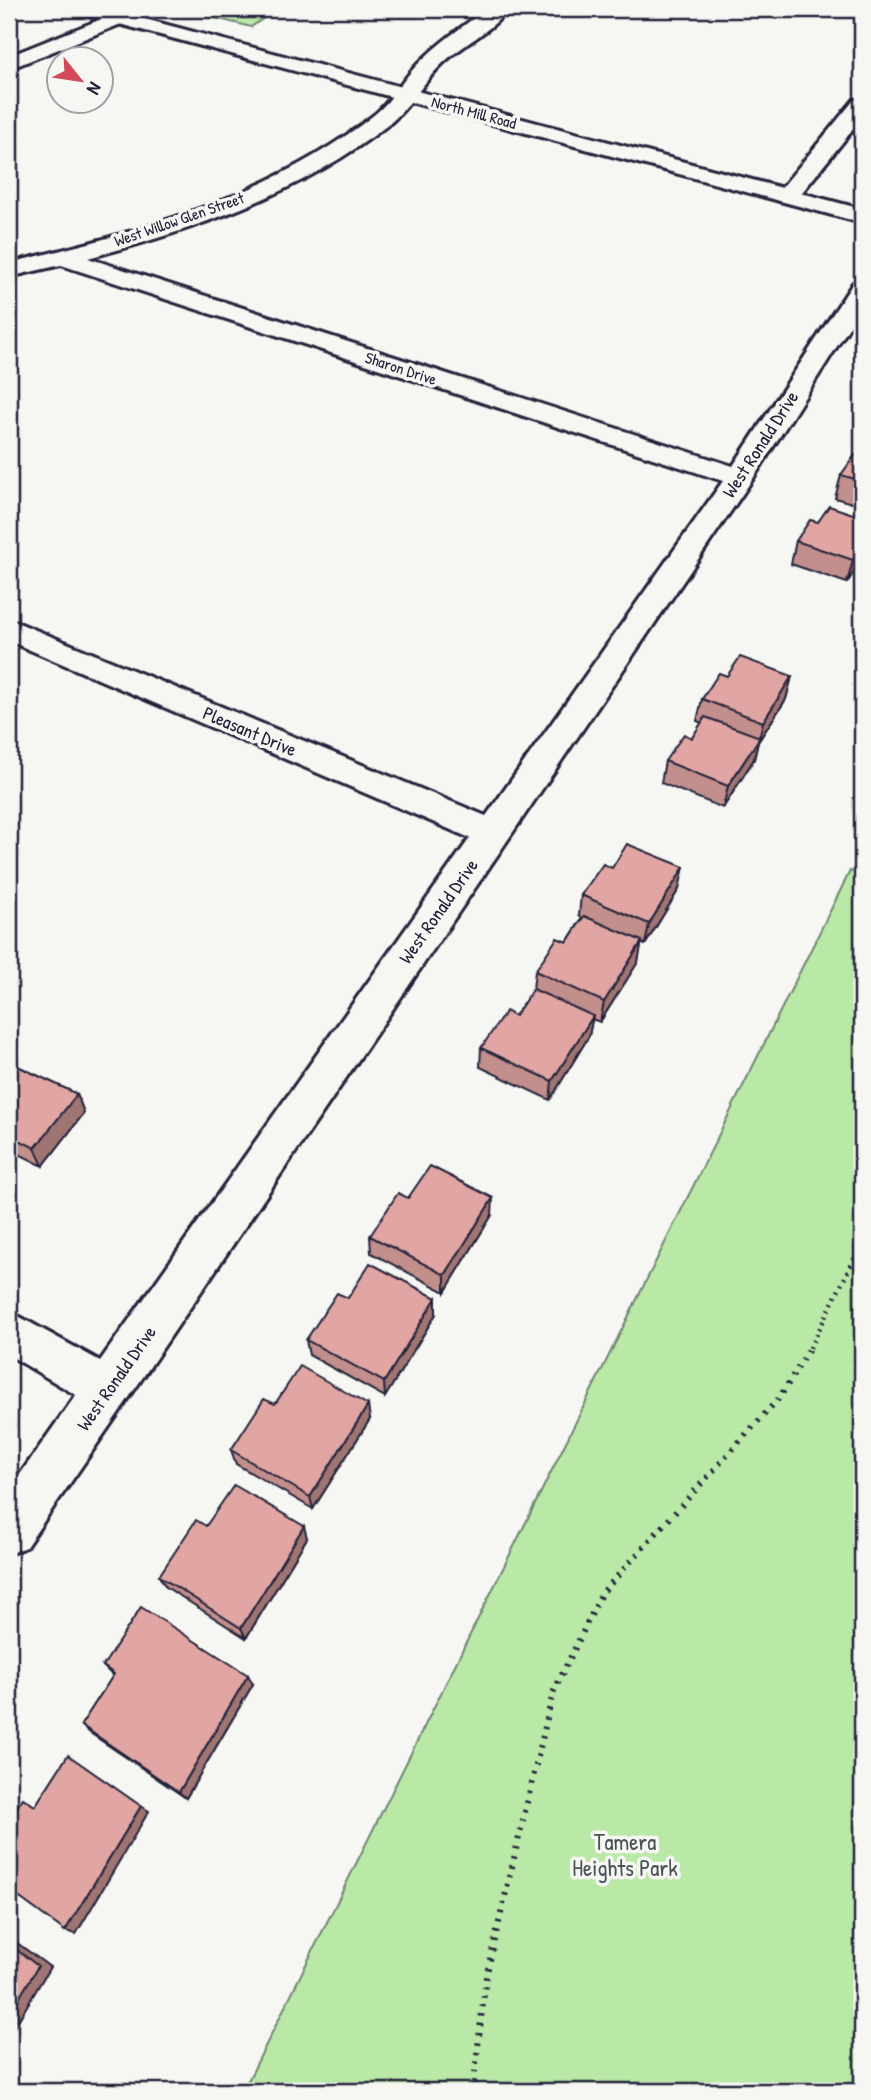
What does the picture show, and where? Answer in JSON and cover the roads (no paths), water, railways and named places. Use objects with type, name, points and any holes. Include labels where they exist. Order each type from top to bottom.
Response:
[{"type":"street","name":"North Mill Road","points":[[85,9],[862,216]]},
{"type":"street","name":"West Willow Glen Street","points":[[9,270],[63,258],[217,209],[327,157],[386,116],[402,93],[426,67],[498,9]]},
{"type":"street","points":[[9,63],[119,18]]},
{"type":"street","points":[[787,196],[862,105]]},
{"type":"street","name":"Sharon Drive","points":[[63,258],[740,477]]},
{"type":"street","name":"West Ronald Drive","points":[[9,1530],[740,477],[862,288]]},
{"type":"street","name":"Pleasant Drive","points":[[9,629],[492,833]]},
{"type":"street","points":[[9,1331],[108,1390]]},
{"type":"park label","name":"Tamera Heights Park","points":[[625,1854]]}]
